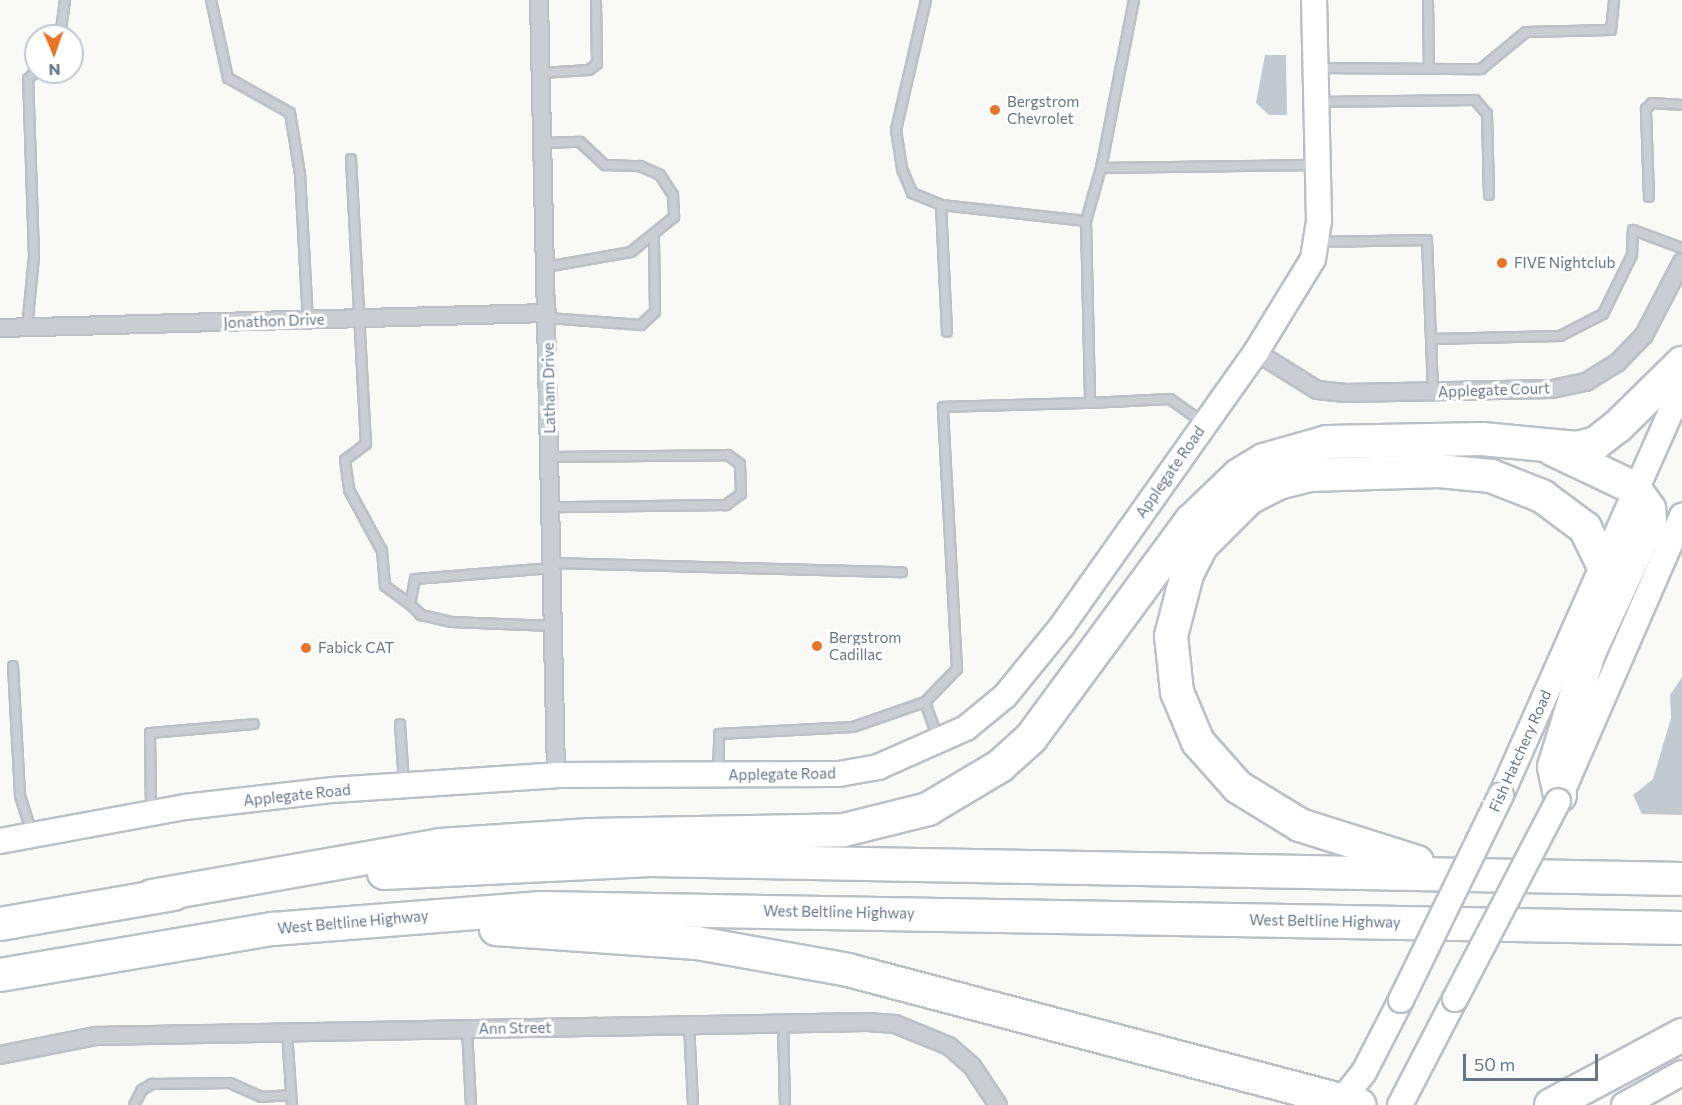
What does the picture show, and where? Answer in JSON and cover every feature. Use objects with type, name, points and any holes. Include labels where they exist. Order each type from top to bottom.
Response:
[{"type":"highway","points":[[0,924],[440,845],[591,835],[844,830],[928,809],[1000,766],[1031,738],[1191,520],[1239,475],[1264,460],[1327,441],[1482,439],[1551,449],[1596,443],[1682,363]]},
{"type":"highway","points":[[1551,449],[1634,488],[1649,509],[1650,521],[1589,653],[1554,766],[1559,798]]},
{"type":"highway","points":[[1462,873],[1300,825],[1238,787],[1214,763],[1187,720],[1172,666],[1171,636],[1187,574],[1221,522],[1249,498],[1309,475],[1354,472],[1461,472],[1519,484],[1585,528],[1601,561]]},
{"type":"highway","points":[[152,896],[548,861],[1462,873],[1682,879]]},
{"type":"highway","name":"West Beltline Highway","points":[[0,975],[273,929],[541,908],[646,908],[1682,928]]},
{"type":"highway","points":[[273,929],[507,929],[696,943],[920,986],[1346,1104]]},
{"type":"highway","points":[[1055,1024],[1219,1083],[1257,1105]]},
{"type":"highway","points":[[1551,1105],[1682,1035]]},
{"type":"street","name":"Latham Drive","points":[[539,0],[548,316],[556,775]]},
{"type":"street","name":"Applegate Road","points":[[0,841],[150,813],[404,785],[556,775],[839,774],[878,767],[939,742],[1005,696],[1062,626],[1256,352],[1296,290],[1316,242],[1318,165],[1314,0]]},
{"type":"street","name":"Applegate Court","points":[[1256,352],[1317,390],[1433,393],[1586,382],[1617,363],[1644,335],[1682,262]]},
{"type":"street","name":"Jonathon Drive","points":[[0,328],[357,318],[548,316]]},
{"type":"street","name":"Fish Hatchery Road","points":[[1346,1104],[1401,1000],[1501,795],[1601,561],[1682,386]]},
{"type":"street","points":[[1400,1105],[1559,798],[1682,516]]},
{"type":"street","name":"Ann Street","points":[[0,1055],[96,1036],[867,1022],[924,1032],[972,1066],[998,1105]]},
{"type":"street","points":[[1624,1105],[1682,1074]]},
{"type":"lane","points":[[62,24],[65,0]]},
{"type":"lane","points":[[211,0],[228,78],[290,113],[300,174],[308,320]]},
{"type":"lane","points":[[541,73],[589,70],[597,64],[596,0]]},
{"type":"lane","points":[[926,0],[896,130],[898,148],[912,193],[941,205],[1086,221]]},
{"type":"lane","points":[[1090,403],[1086,221],[1101,168],[1134,0]]},
{"type":"lane","points":[[1428,0],[1429,69]]},
{"type":"lane","points":[[1316,68],[1481,69],[1526,32],[1604,33],[1616,21],[1614,0]]},
{"type":"lane","points":[[27,327],[34,256],[28,84]]},
{"type":"lane","points":[[1317,102],[1475,100],[1486,114],[1489,195]]},
{"type":"lane","points":[[1649,197],[1646,109],[1652,103],[1682,105]]},
{"type":"lane","points":[[543,143],[580,142],[605,165],[640,166],[660,175],[673,195],[674,217],[654,237],[631,252],[546,267]]},
{"type":"lane","points":[[351,159],[357,318],[366,444],[345,460],[349,490],[382,551],[385,586],[421,615],[451,622],[553,626]]},
{"type":"lane","points":[[1101,168],[1318,165]]},
{"type":"lane","points":[[941,205],[947,332]]},
{"type":"lane","points":[[1431,339],[1568,333],[1603,314],[1632,255],[1633,230],[1682,248]]},
{"type":"lane","points":[[548,316],[641,325],[655,312],[654,237]]},
{"type":"lane","points":[[1316,242],[1427,240],[1433,393]]},
{"type":"lane","points":[[718,776],[719,734],[853,727],[925,702],[957,669],[943,407],[1170,399],[1204,423]]},
{"type":"lane","points":[[550,457],[728,455],[740,464],[741,494],[726,505],[551,507]]},
{"type":"lane","points":[[410,604],[415,579],[552,566],[902,572]]},
{"type":"lane","points":[[13,666],[20,796],[32,835]]},
{"type":"lane","points":[[925,702],[939,742]]},
{"type":"lane","points":[[150,813],[150,734],[254,724]]},
{"type":"lane","points":[[400,724],[404,785]]},
{"type":"lane","points":[[783,1024],[785,1105]]},
{"type":"lane","points":[[689,1025],[693,1105]]},
{"type":"lane","points":[[467,1029],[471,1105]]},
{"type":"lane","points":[[287,1032],[292,1105]]},
{"type":"lane","points":[[135,1105],[142,1090],[152,1084],[230,1083],[261,1097],[291,1095]]},
{"type":"shaded area","points":[[1265,55],[1286,55],[1287,115],[1269,115],[1256,103]]},
{"type":"shaded area","points":[[1682,677],[1682,815],[1642,814],[1633,795],[1653,779],[1671,718],[1670,695]]},
{"type":"place","name":"Bergstrom Chevrolet","points":[[995,110]]},
{"type":"place","name":"FIVE Nightclub","points":[[1502,263]]},
{"type":"place","name":"Bergstrom Cadillac","points":[[817,646]]},
{"type":"place","name":"Fabick CAT","points":[[306,648]]}]
